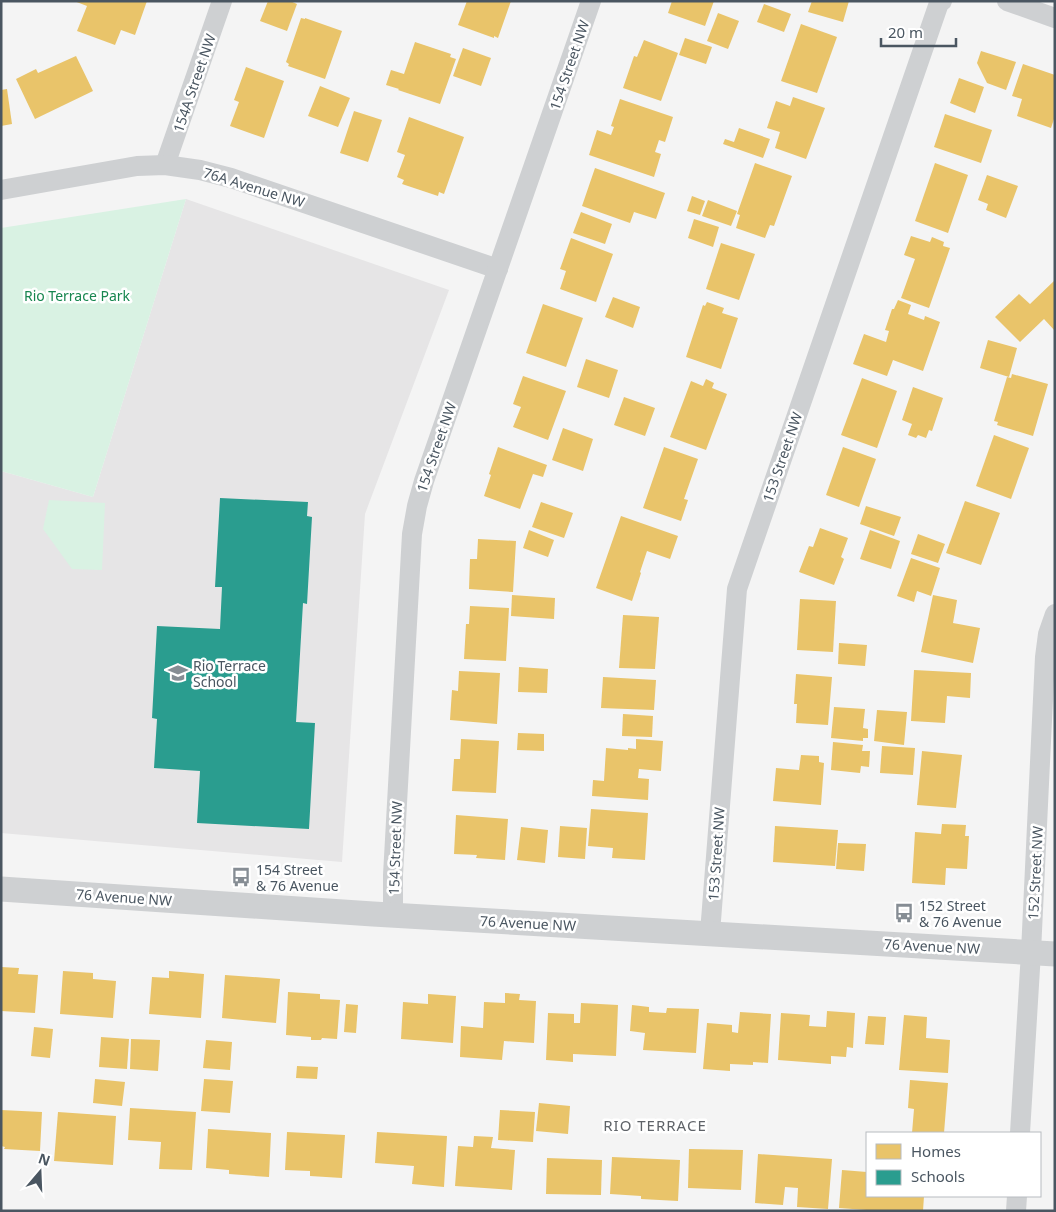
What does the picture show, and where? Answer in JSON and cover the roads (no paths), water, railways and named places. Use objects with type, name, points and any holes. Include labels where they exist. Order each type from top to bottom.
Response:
[{"type":"street","name":"154A Street NW","points":[[165,165],[222,1]]},
{"type":"street","name":"154 Street NW","points":[[393,915],[393,866],[412,534],[417,506],[424,481],[591,1]]},
{"type":"street","name":"153 Street NW","points":[[710,933],[737,589],[939,3],[942,1]]},
{"type":"street","points":[[1007,1],[1055,18]]},
{"type":"street","name":"76A Avenue NW","points":[[1,190],[136,166],[165,165],[200,170],[231,178],[498,269]]},
{"type":"street","name":"152 Street NW","points":[[1020,1132],[1043,953],[1045,657],[1048,634],[1055,614]]},
{"type":"street","name":"76 Avenue NW","points":[[1,889],[393,915],[1043,953]]},
{"type":"street","points":[[1016,1197],[1016,1211]]},
{"type":"place","name":"Rio Terrace School","points":[[178,673]]},
{"type":"place","name":"154 Street & 76 Avenue","points":[[241,877]]},
{"type":"place","name":"152 Street & 76 Avenue","points":[[904,913]]},
{"type":"district","name":"RIO TERRACE","points":[[655,1125]]},
{"type":"park label","name":"Rio Terrace Park","points":[[77,295]]}]
